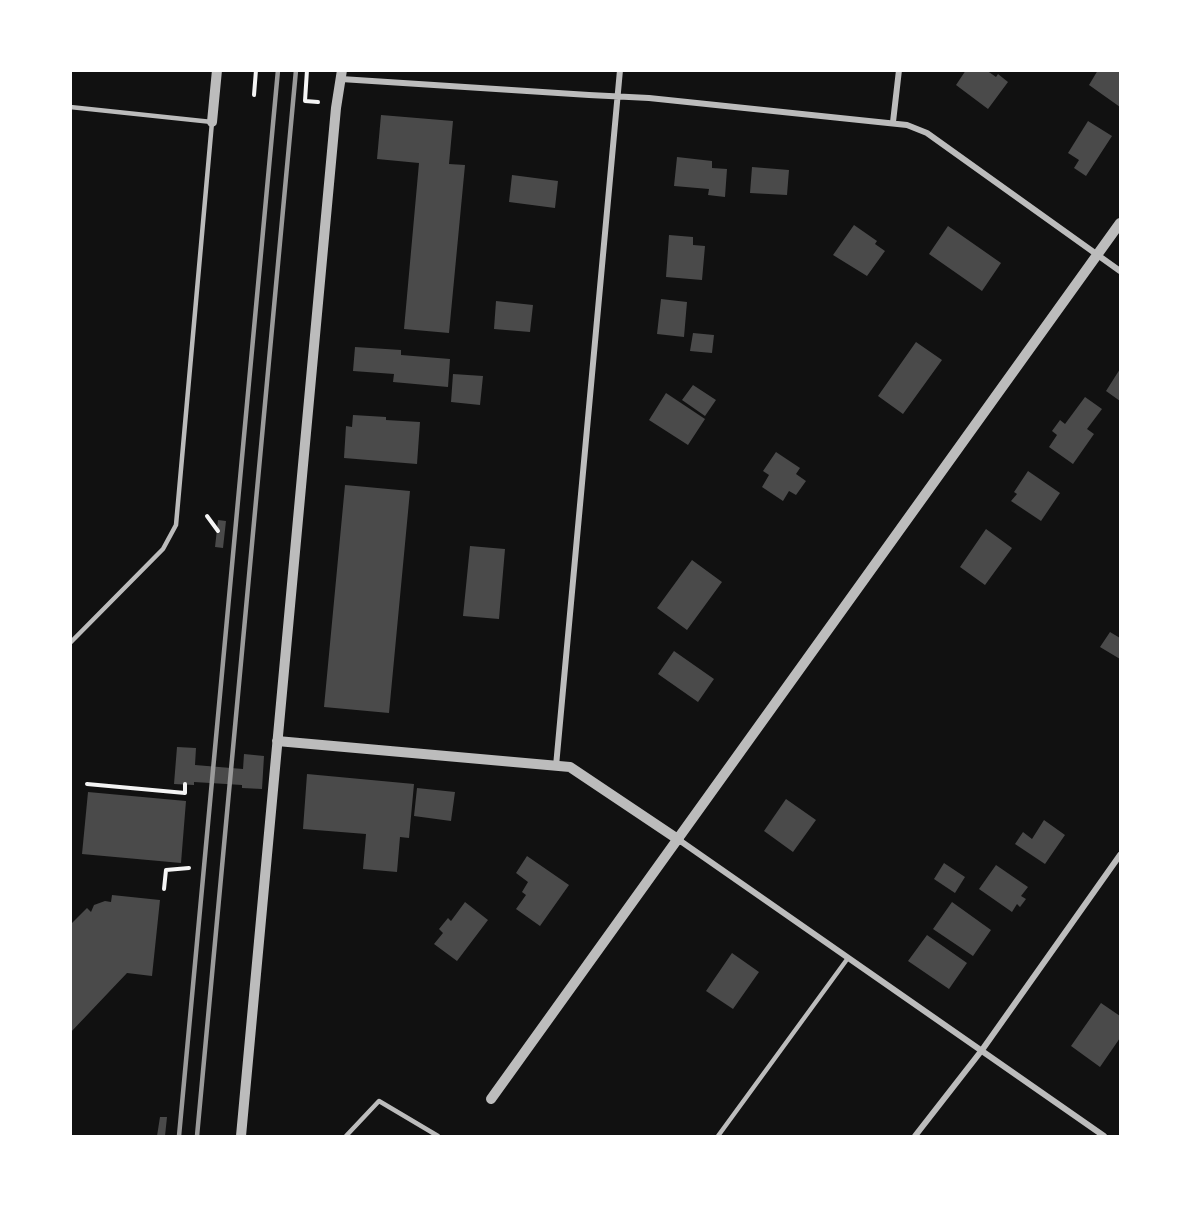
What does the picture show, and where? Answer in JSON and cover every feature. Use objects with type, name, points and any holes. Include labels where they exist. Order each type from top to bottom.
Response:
[{"type":"street","points":[[212,122],[217,70]]},
{"type":"street","points":[[556,766],[620,70]]},
{"type":"street","points":[[893,122],[899,70]]},
{"type":"street","points":[[241,1137],[336,108],[341,75],[649,98],[893,122],[920,128],[1120,271]]},
{"type":"street","points":[[491,1098],[679,840],[1120,223]]},
{"type":"street","points":[[278,741],[570,767],[679,840],[1104,1137]]},
{"type":"street","points":[[915,1137],[982,1050],[1120,855]]},
{"type":"lane","points":[[70,107],[212,122],[176,525],[163,549],[70,643]]},
{"type":"lane","points":[[718,1137],[848,958]]},
{"type":"lane","points":[[346,1137],[379,1101],[438,1137]]},
{"type":"path","points":[[254,95],[256,70]]},
{"type":"path","points":[[307,70],[305,100],[318,102]]},
{"type":"path","points":[[207,516],[218,531]]},
{"type":"path","points":[[87,784],[185,793],[185,784]]},
{"type":"path","points":[[164,889],[166,870],[189,868]]},
{"type":"building","points":[[966,70],[986,70],[996,77],[998,74],[1008,82],[988,109],[956,85]]},
{"type":"building","points":[[1098,70],[1120,70],[1120,107],[1089,85]]},
{"type":"building","points":[[381,115],[453,121],[449,164],[465,165],[449,333],[404,329],[419,163],[377,159]]},
{"type":"building","points":[[1088,121],[1112,136],[1086,176],[1074,168],[1079,160],[1068,153]]},
{"type":"building","points":[[677,157],[712,161],[712,168],[727,169],[725,197],[708,195],[709,189],[674,186]]},
{"type":"building","points":[[752,167],[789,170],[787,195],[750,193]]},
{"type":"building","points":[[512,175],[558,181],[555,208],[509,202]]},
{"type":"building","points":[[854,225],[877,241],[875,244],[885,251],[867,276],[833,255]]},
{"type":"building","points":[[948,226],[1001,263],[982,291],[929,254]]},
{"type":"building","points":[[669,235],[693,237],[693,245],[705,246],[702,280],[666,277]]},
{"type":"building","points":[[661,299],[687,302],[684,337],[657,334]]},
{"type":"building","points":[[496,301],[533,305],[530,332],[494,329]]},
{"type":"building","points":[[693,333],[714,335],[712,353],[690,351]]},
{"type":"building","points":[[916,342],[942,360],[903,414],[878,396]]},
{"type":"building","points":[[355,347],[401,350],[401,355],[450,359],[448,387],[393,382],[394,374],[353,371]]},
{"type":"building","points":[[1120,369],[1120,401],[1106,391]]},
{"type":"building","points":[[453,374],[483,376],[480,405],[451,402]]},
{"type":"building","points":[[693,385],[716,400],[705,416],[682,400]]},
{"type":"building","points":[[666,393],[705,419],[688,445],[649,420]]},
{"type":"building","points":[[1085,397],[1102,409],[1087,429],[1094,434],[1073,464],[1049,447],[1057,435],[1052,431],[1060,420],[1065,424]]},
{"type":"building","points":[[353,415],[420,422],[417,464],[344,458],[346,426],[352,427]]},
{"type":"building","points":[[776,452],[800,468],[796,474],[806,481],[796,495],[789,491],[783,501],[762,487],[769,475],[763,471]]},
{"type":"building","points":[[1028,471],[1060,493],[1041,521],[1011,501],[1017,494],[1014,492]]},
{"type":"building","points":[[345,485],[410,491],[389,713],[324,707]]},
{"type":"building","points":[[218,520],[226,521],[223,548],[215,547]]},
{"type":"building","points":[[986,529],[1012,548],[985,585],[960,567]]},
{"type":"building","points":[[470,546],[505,549],[499,619],[463,616]]},
{"type":"building","points":[[692,560],[722,582],[687,630],[657,608]]},
{"type":"building","points":[[1110,632],[1120,638],[1120,659],[1100,647]]},
{"type":"building","points":[[674,651],[714,679],[698,702],[658,674]]},
{"type":"building","points":[[177,747],[196,748],[195,765],[243,769],[244,754],[264,756],[262,789],[242,788],[242,785],[194,782],[194,785],[174,784]]},
{"type":"building","points":[[307,774],[414,784],[409,838],[400,837],[397,872],[363,869],[366,834],[303,829]]},
{"type":"building","points":[[417,788],[455,792],[451,821],[414,816]]},
{"type":"building","points":[[88,792],[186,801],[181,863],[82,854]]},
{"type":"building","points":[[786,799],[816,820],[793,852],[764,831]]},
{"type":"building","points":[[1044,820],[1065,835],[1045,864],[1015,844],[1023,832],[1032,839]]},
{"type":"building","points":[[527,856],[569,885],[540,926],[516,909],[526,895],[522,892],[528,882],[516,873]]},
{"type":"building","points":[[944,863],[965,877],[955,893],[934,879]]},
{"type":"building","points":[[996,865],[1028,887],[1021,896],[1026,899],[1020,907],[1017,904],[1012,912],[979,889]]},
{"type":"building","points":[[112,895],[160,900],[152,976],[127,973],[70,1033],[70,925],[87,908],[91,912],[94,905],[105,901],[111,902]]},
{"type":"building","points":[[465,902],[488,920],[457,961],[434,944],[443,933],[439,929],[448,918],[451,921]]},
{"type":"building","points":[[952,902],[991,930],[973,956],[933,929]]},
{"type":"building","points":[[927,935],[967,963],[949,989],[908,961]]},
{"type":"building","points":[[732,953],[759,972],[733,1009],[706,991]]},
{"type":"building","points":[[1101,1003],[1120,1016],[1120,1038],[1100,1067],[1071,1046]]},
{"type":"building","points":[[160,1117],[167,1117],[165,1136],[157,1136]]},
{"type":"railway","points":[[179,1136],[278,70]]},
{"type":"railway","points":[[197,1136],[296,70]]}]
